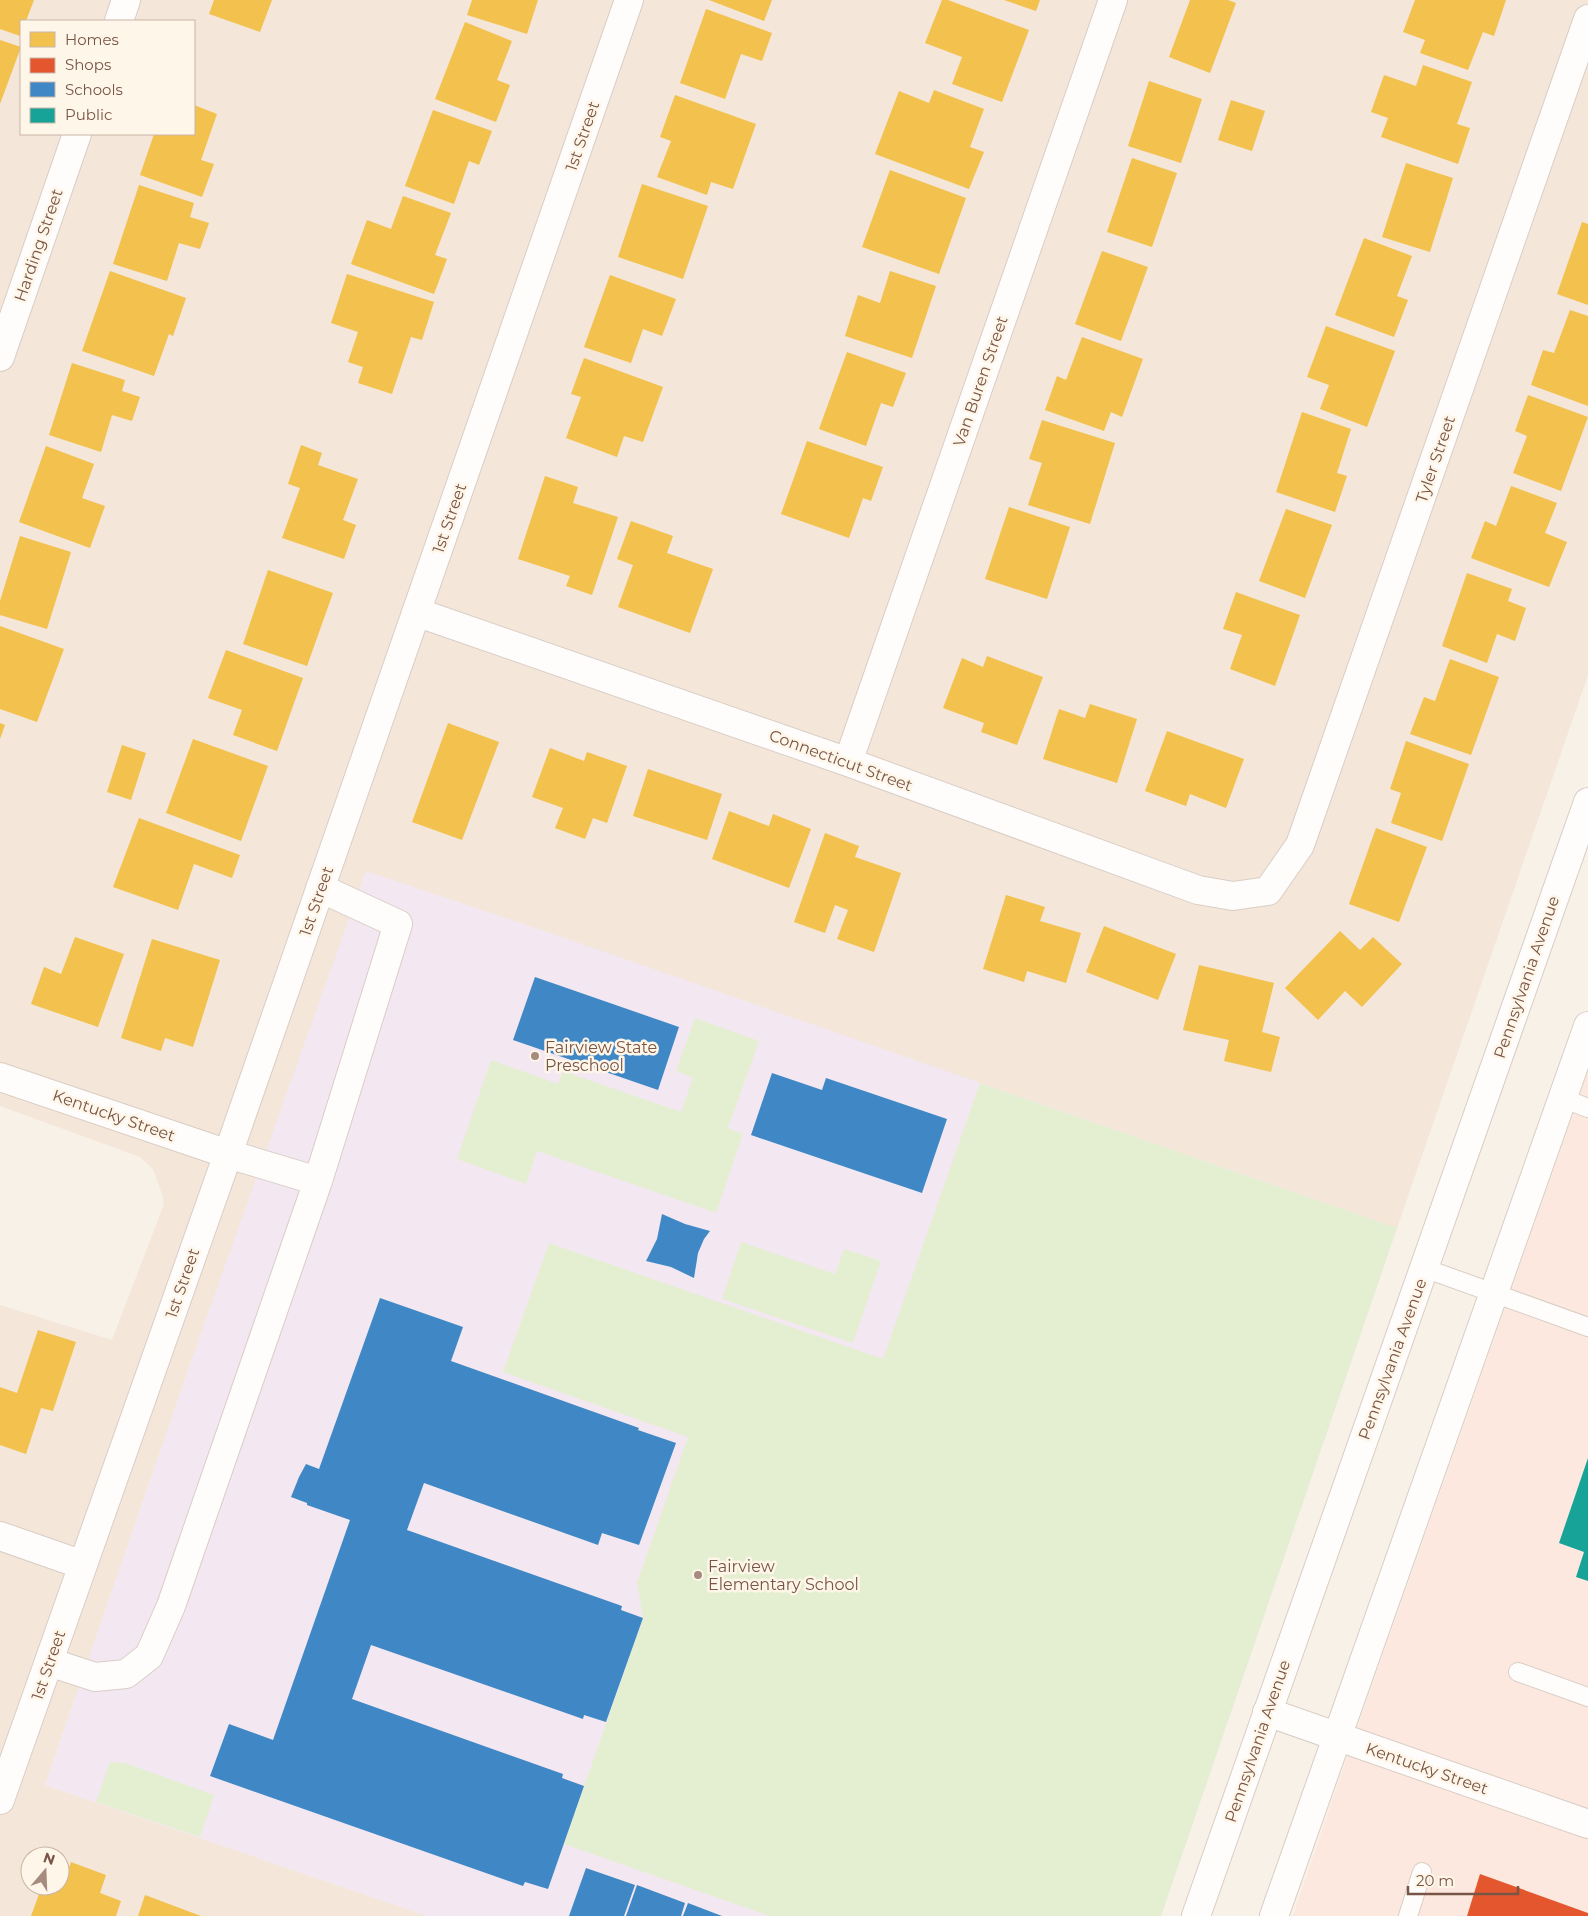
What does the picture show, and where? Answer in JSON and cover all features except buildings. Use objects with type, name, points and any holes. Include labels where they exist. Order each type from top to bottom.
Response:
[{"type":"street","points":[[119,20],[126,0]]},
{"type":"street","name":"1st Street","points":[[0,1800],[228,1154],[629,0]]},
{"type":"street","name":"Van Buren Street","points":[[848,762],[1113,0]]},
{"type":"street","name":"Tyler Street","points":[[1268,891],[1300,845],[1588,19]]},
{"type":"street","name":"Harding Street","points":[[0,357],[77,135]]},
{"type":"street","name":"Connecticut Street","points":[[416,612],[848,762],[1198,890],[1233,896],[1268,891]]},
{"type":"street","name":"Pennsylvania Avenue","points":[[1196,1916],[1588,802]]},
{"type":"street","points":[[49,1662],[95,1677],[126,1674],[149,1656],[172,1606],[318,1181],[398,924],[320,888]]},
{"type":"street","points":[[1274,1916],[1588,1026]]},
{"type":"street","name":"Kentucky Street","points":[[0,1077],[228,1154],[318,1181]]},
{"type":"street","points":[[0,1536],[83,1565]]},
{"type":"street","name":"Kentucky Street","points":[[1267,1712],[1588,1824]]},
{"type":"lane","points":[[1562,1098],[1588,1108]]},
{"type":"lane","points":[[1424,1268],[1588,1327]]},
{"type":"lane","points":[[1518,1672],[1588,1697]]},
{"type":"lane","points":[[1408,1916],[1422,1872]]},
{"type":"shaded area","points":[[0,0],[1588,0],[1588,675],[1397,1228],[960,1076],[202,1330],[45,1785],[427,1916],[0,1916],[0,1305],[112,1340],[164,1204],[153,1169],[140,1157],[0,1106]]},
{"type":"shaded area","name":"Fairview Elementary School","points":[[366,871],[553,934],[1397,1228],[1161,1916],[427,1916],[45,1785],[202,1330]]},
{"type":"shaded area","points":[[1588,1072],[1588,1916],[1293,1916],[1356,1731]]},
{"type":"green space","points":[[695,1018],[759,1041],[728,1128],[743,1134],[716,1213],[537,1151],[526,1184],[457,1159],[491,1060],[558,1084],[563,1071],[681,1112],[693,1078],[676,1071]]},
{"type":"green space","points":[[980,1083],[1397,1228],[1161,1916],[770,1916],[564,1844],[643,1618],[637,1583],[688,1437],[503,1372],[549,1243],[883,1359]]},
{"type":"green space","points":[[741,1242],[835,1274],[844,1249],[881,1261],[853,1343],[722,1299]]},
{"type":"green space","points":[[110,1762],[125,1763],[214,1795],[200,1837],[96,1802]]},
{"type":"place","name":"Fairview State Preschool","points":[[535,1056]]},
{"type":"place","name":"Fairview Elementary School","points":[[698,1575]]}]
